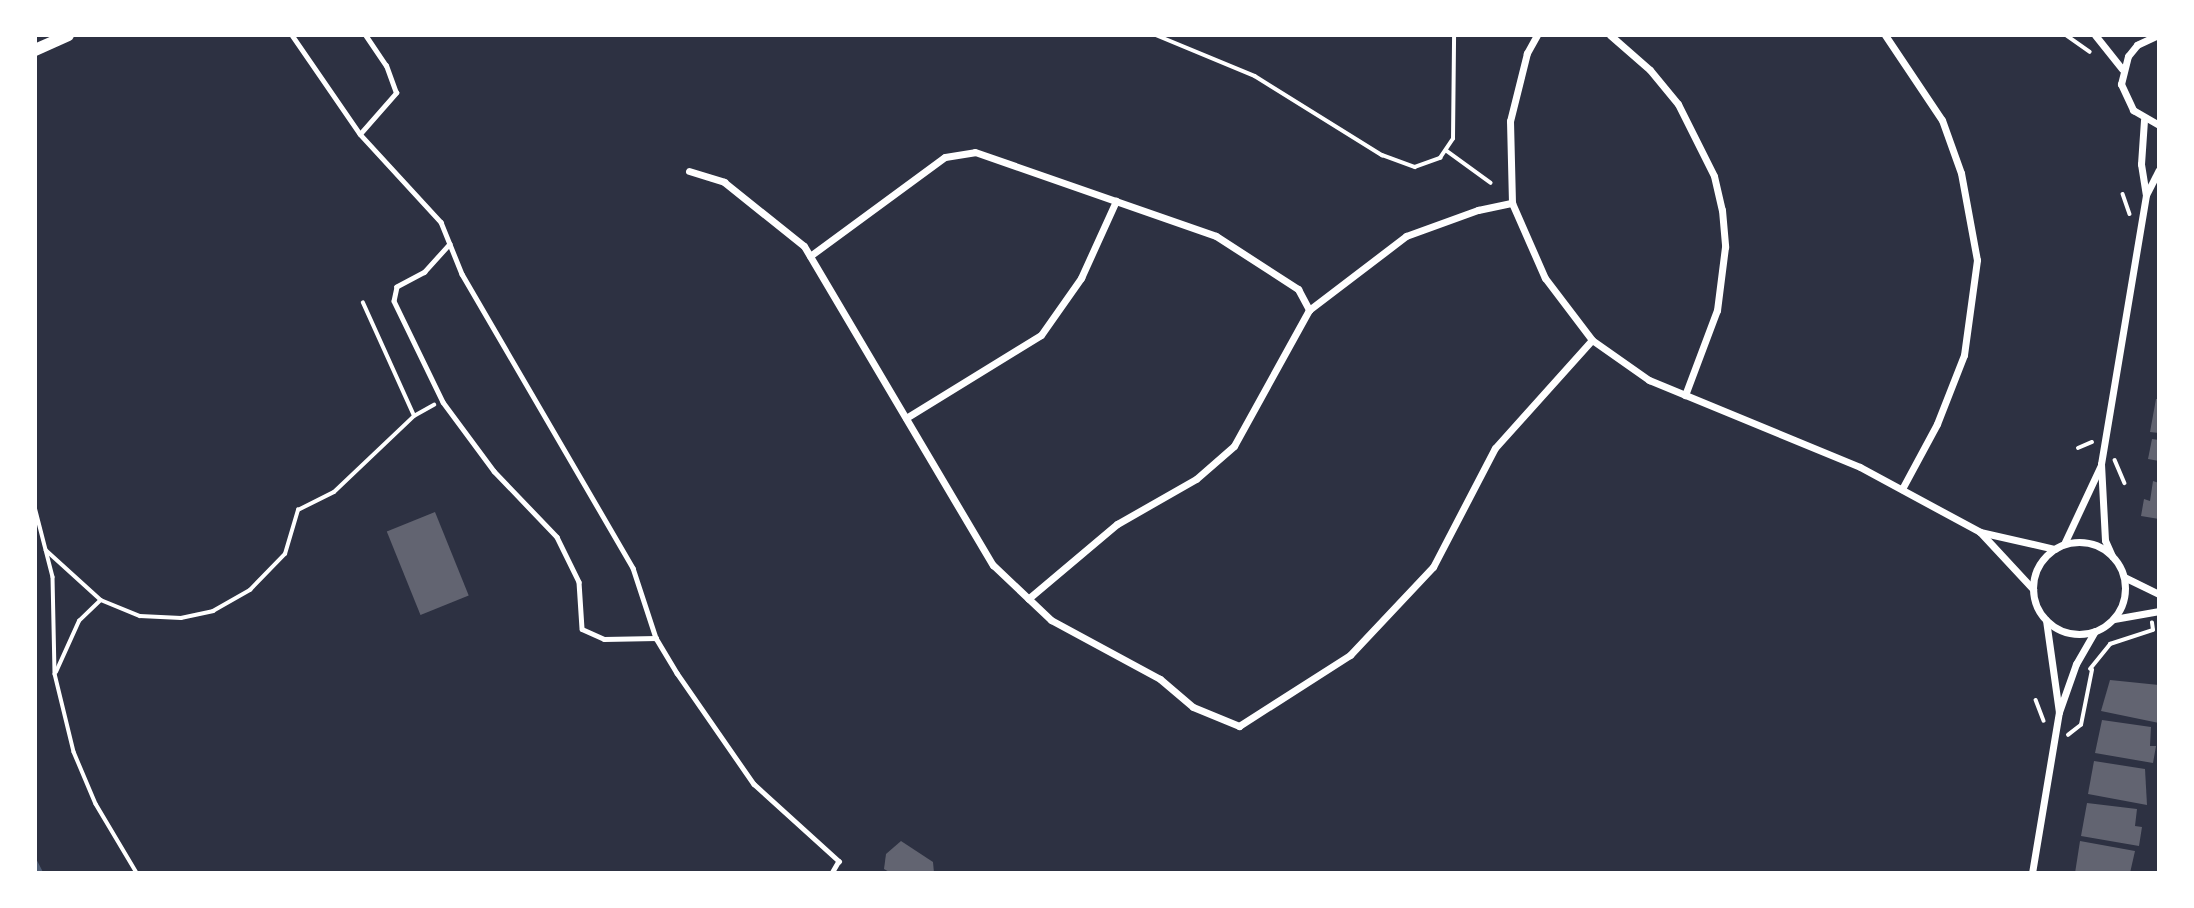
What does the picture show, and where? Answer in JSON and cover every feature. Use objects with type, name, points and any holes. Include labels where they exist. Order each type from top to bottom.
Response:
[{"type":"street","points":[[35,50],[68,35]]},
{"type":"street","points":[[1537,35],[1527,53],[1510,121],[1512,203],[1545,278],[1592,340],[1619,363],[1685,395],[1820,449],[1902,489],[1980,532],[2055,549]]},
{"type":"street","points":[[1609,35],[1650,71],[1678,104],[1714,176],[1722,210],[1724,257],[1717,310],[1685,395]]},
{"type":"street","points":[[1885,35],[1942,120],[1961,173],[1977,260],[1965,355],[1937,424],[1902,489]]},
{"type":"street","points":[[2095,35],[2122,69],[2125,98],[2144,120],[2159,125]]},
{"type":"street","points":[[2122,69],[2137,44],[2151,36]]},
{"type":"street","points":[[2144,120],[2141,164],[2146,195]]},
{"type":"street","points":[[810,256],[945,157],[975,152],[1216,236],[1298,289],[1309,310]]},
{"type":"street","points":[[2113,619],[2125,597],[2124,577],[2105,540],[2101,464],[2146,195],[2159,170]]},
{"type":"street","points":[[689,171],[724,182],[810,256],[993,565],[1051,620],[1160,679],[1193,708],[1239,726],[1350,654],[1433,567],[1495,448],[1592,340]]},
{"type":"street","points":[[906,418],[1041,335],[1081,278],[1116,201]]},
{"type":"street","points":[[1028,599],[1117,524],[1196,479],[1234,446],[1309,310],[1406,236],[1478,210],[1512,203]]},
{"type":"street","points":[[2064,544],[2101,464]]},
{"type":"street","points":[[1980,532],[2034,589],[2046,620],[2059,712]]},
{"type":"street","points":[[2034,589],[2037,569],[2055,549],[2064,544],[2087,542],[2112,556]]},
{"type":"street","points":[[2124,577],[2159,594]]},
{"type":"street","points":[[2032,873],[2059,712],[2076,664],[2096,631],[2113,619],[2159,611]]},
{"type":"street","points":[[2046,620],[2067,632],[2096,631]]},
{"type":"lane","points":[[292,35],[360,134],[442,222],[462,274],[633,568],[656,638],[754,784],[839,861],[832,873]]},
{"type":"lane","points":[[360,134],[396,93],[386,66],[365,35]]},
{"type":"lane","points":[[450,244],[425,272],[397,287],[394,301],[443,400],[494,471],[557,537],[579,583],[582,629],[604,639],[656,638]]},
{"type":"path","points":[[1156,35],[1255,76],[1400,165],[1429,164],[1447,151],[1456,129],[1454,35]]},
{"type":"path","points":[[2066,35],[2092,54]]},
{"type":"path","points":[[1447,151],[1491,183]]},
{"type":"path","points":[[363,303],[414,416]]},
{"type":"path","points":[[46,550],[101,600],[140,616],[181,618],[213,611],[250,590],[285,554],[298,510],[334,492],[414,416],[443,400]]},
{"type":"path","points":[[35,507],[53,578],[55,674],[74,752],[96,804],[137,873]]},
{"type":"path","points":[[55,674],[79,621],[101,600]]},
{"type":"path","points":[[2081,725],[2092,670],[2110,644],[2153,630],[2152,620]]},
{"type":"path","points":[[2082,666],[2092,670]]},
{"type":"building","points":[[2156,399],[2159,399],[2159,433],[2150,432]]},
{"type":"building","points":[[2152,439],[2159,440],[2159,461],[2148,459]]},
{"type":"building","points":[[2153,481],[2159,483],[2159,519],[2141,516],[2144,499],[2150,501]]},
{"type":"building","points":[[435,512],[469,595],[421,615],[387,531]]},
{"type":"building","points":[[2110,680],[2159,685],[2159,723],[2101,711]]},
{"type":"building","points":[[2102,720],[2151,727],[2150,746],[2156,746],[2153,763],[2095,753]]},
{"type":"building","points":[[2094,761],[2145,769],[2147,805],[2088,794]]},
{"type":"building","points":[[2087,803],[2137,809],[2135,826],[2142,827],[2139,846],[2081,836]]},
{"type":"building","points":[[901,841],[933,862],[934,873],[891,873],[884,869],[886,854]]},
{"type":"building","points":[[2080,841],[2135,851],[2130,873],[2075,873]]},
{"type":"waterway","points":[[35,863],[40,873]]}]
